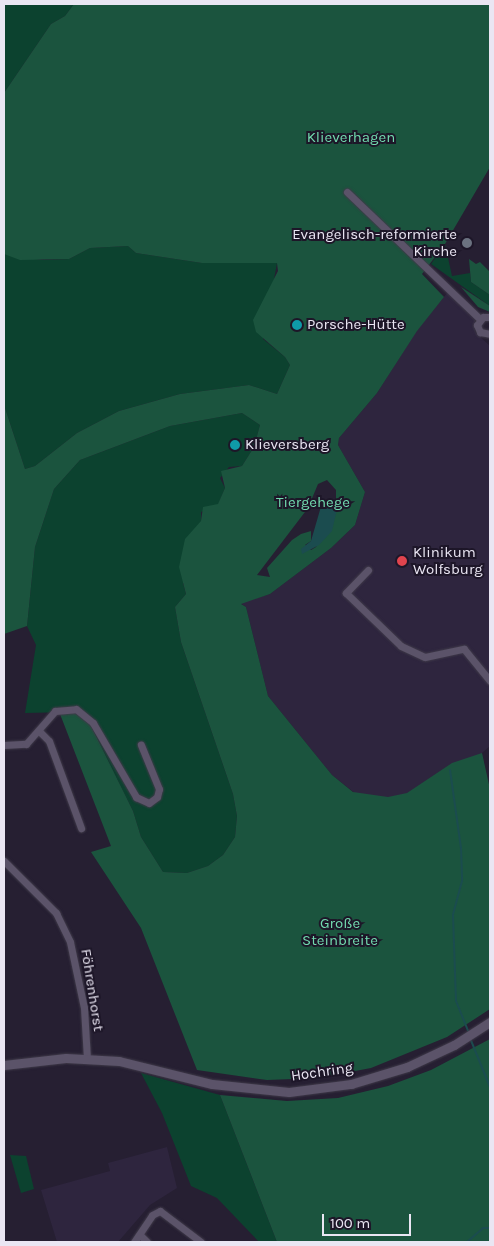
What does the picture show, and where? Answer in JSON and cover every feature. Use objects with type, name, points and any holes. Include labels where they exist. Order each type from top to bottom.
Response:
[{"type":"street","points":[[347,192],[480,319]]},
{"type":"street","points":[[480,319],[490,317]]},
{"type":"street","points":[[480,319],[477,326],[480,332],[490,334]]},
{"type":"street","points":[[368,570],[346,593],[401,646],[425,657],[464,649],[490,681]]},
{"type":"street","points":[[4,745],[26,744],[55,711],[70,708],[83,712],[93,723],[136,797],[149,803],[157,797],[159,789],[141,745]]},
{"type":"street","points":[[39,731],[49,741],[81,828]]},
{"type":"street","name":"Föhrenhorst","points":[[4,861],[52,908],[70,942],[84,1008],[86,1059]]},
{"type":"street","name":"Hochring","points":[[4,1066],[42,1059],[86,1059],[146,1068],[212,1084],[289,1092],[342,1085],[385,1074],[454,1045],[490,1022]]},
{"type":"street","points":[[134,1242],[157,1212],[163,1212],[201,1242]]},
{"type":"street","points":[[140,1235],[147,1242]]},
{"type":"shaded area","points":[[4,4],[74,4],[65,16],[51,24],[4,93]]},
{"type":"shaded area","points":[[445,244],[452,276],[470,273],[471,282],[490,295],[490,306],[431,264]]},
{"type":"shaded area","points":[[128,246],[136,253],[202,263],[277,263],[263,339],[285,357],[290,365],[277,394],[249,385],[180,394],[119,411],[77,433],[35,466],[25,469],[4,405],[4,254],[42,260],[69,259],[90,248]]},
{"type":"shaded area","name":"Klinikum Wolfsburg","points":[[448,292],[475,320],[475,332],[490,346],[490,746],[482,753],[489,789],[384,816],[332,775],[268,696],[246,607],[240,603],[270,594],[331,548],[355,525],[365,492],[338,445],[339,438],[377,393],[417,330]]},
{"type":"shaded area","points":[[242,413],[260,425],[254,447],[242,466],[229,467],[220,478],[225,488],[218,505],[201,512],[201,521],[183,583],[186,594],[175,607],[181,642],[233,794],[237,816],[235,837],[223,855],[208,866],[187,873],[163,872],[141,837],[133,811],[91,726],[71,712],[25,713],[36,645],[27,626],[35,547],[54,489],[80,460],[170,426]]},
{"type":"shaded area","points":[[332,499],[338,505],[332,531],[319,545],[302,554],[301,549],[311,541],[322,503]]},
{"type":"shaded area","points":[[141,1073],[220,1095],[277,1242],[259,1242],[217,1198],[191,1186],[162,1113]]},
{"type":"shaded area","points":[[167,1147],[177,1188],[150,1205],[118,1242],[57,1242],[41,1190],[110,1171],[108,1163]]},
{"type":"shaded area","points":[[10,1155],[26,1156],[34,1189],[21,1193]]},
{"type":"green space","points":[[74,4],[490,4],[490,167],[445,244],[422,274],[444,297],[417,331],[377,393],[339,438],[338,445],[365,492],[355,525],[331,548],[270,594],[241,604],[246,607],[268,696],[332,775],[353,792],[388,797],[407,793],[452,763],[482,753],[490,789],[490,1009],[447,1037],[371,1068],[318,1078],[267,1080],[197,1070],[141,928],[91,852],[111,846],[60,714],[71,712],[83,717],[91,726],[133,811],[141,837],[163,872],[187,873],[208,866],[223,855],[235,837],[237,816],[233,794],[181,642],[175,607],[186,594],[179,567],[185,539],[201,521],[203,507],[218,504],[225,488],[221,471],[242,466],[254,447],[260,425],[242,413],[170,426],[80,460],[54,489],[35,547],[27,626],[4,634],[4,405],[25,469],[35,466],[77,433],[119,411],[180,394],[249,385],[277,394],[290,365],[285,357],[256,332],[253,320],[278,271],[277,263],[202,263],[136,253],[128,246],[90,248],[69,259],[20,260],[4,254],[4,93],[51,24],[65,16]],"holes":[[[327,480],[336,490],[336,513],[316,547],[311,550],[305,545],[311,541],[311,531],[301,534],[292,540],[267,568],[270,577],[257,575],[308,508],[318,484]]]},
{"type":"green space","points":[[469,259],[476,264],[480,262],[490,272],[490,295],[471,282]]},
{"type":"green space","points":[[461,287],[490,306],[490,312],[478,307]]},
{"type":"green space","points":[[490,1039],[490,1242],[277,1242],[220,1095],[287,1101],[338,1098],[388,1086],[431,1070]]},
{"type":"waterway","points":[[450,770],[461,848],[462,881],[453,915],[456,1001],[468,1031]]},
{"type":"waterway","points":[[470,1038],[490,1087]]},
{"type":"waterway","points":[[467,1242],[483,1228],[490,1228]]},
{"type":"place","name":"Evangelisch-reformierte Kirche","points":[[467,243]]},
{"type":"place","name":"Porsche-Hütte","points":[[297,325]]},
{"type":"place","name":"Klieversberg","points":[[235,445]]},
{"type":"place","name":"Klinikum Wolfsburg","points":[[402,561]]},
{"type":"park label","name":"Klieverhagen","points":[[351,138]]},
{"type":"park label","name":"Tiergehege","points":[[313,503]]},
{"type":"park label","name":"Große Steinbreite","points":[[340,932]]}]
